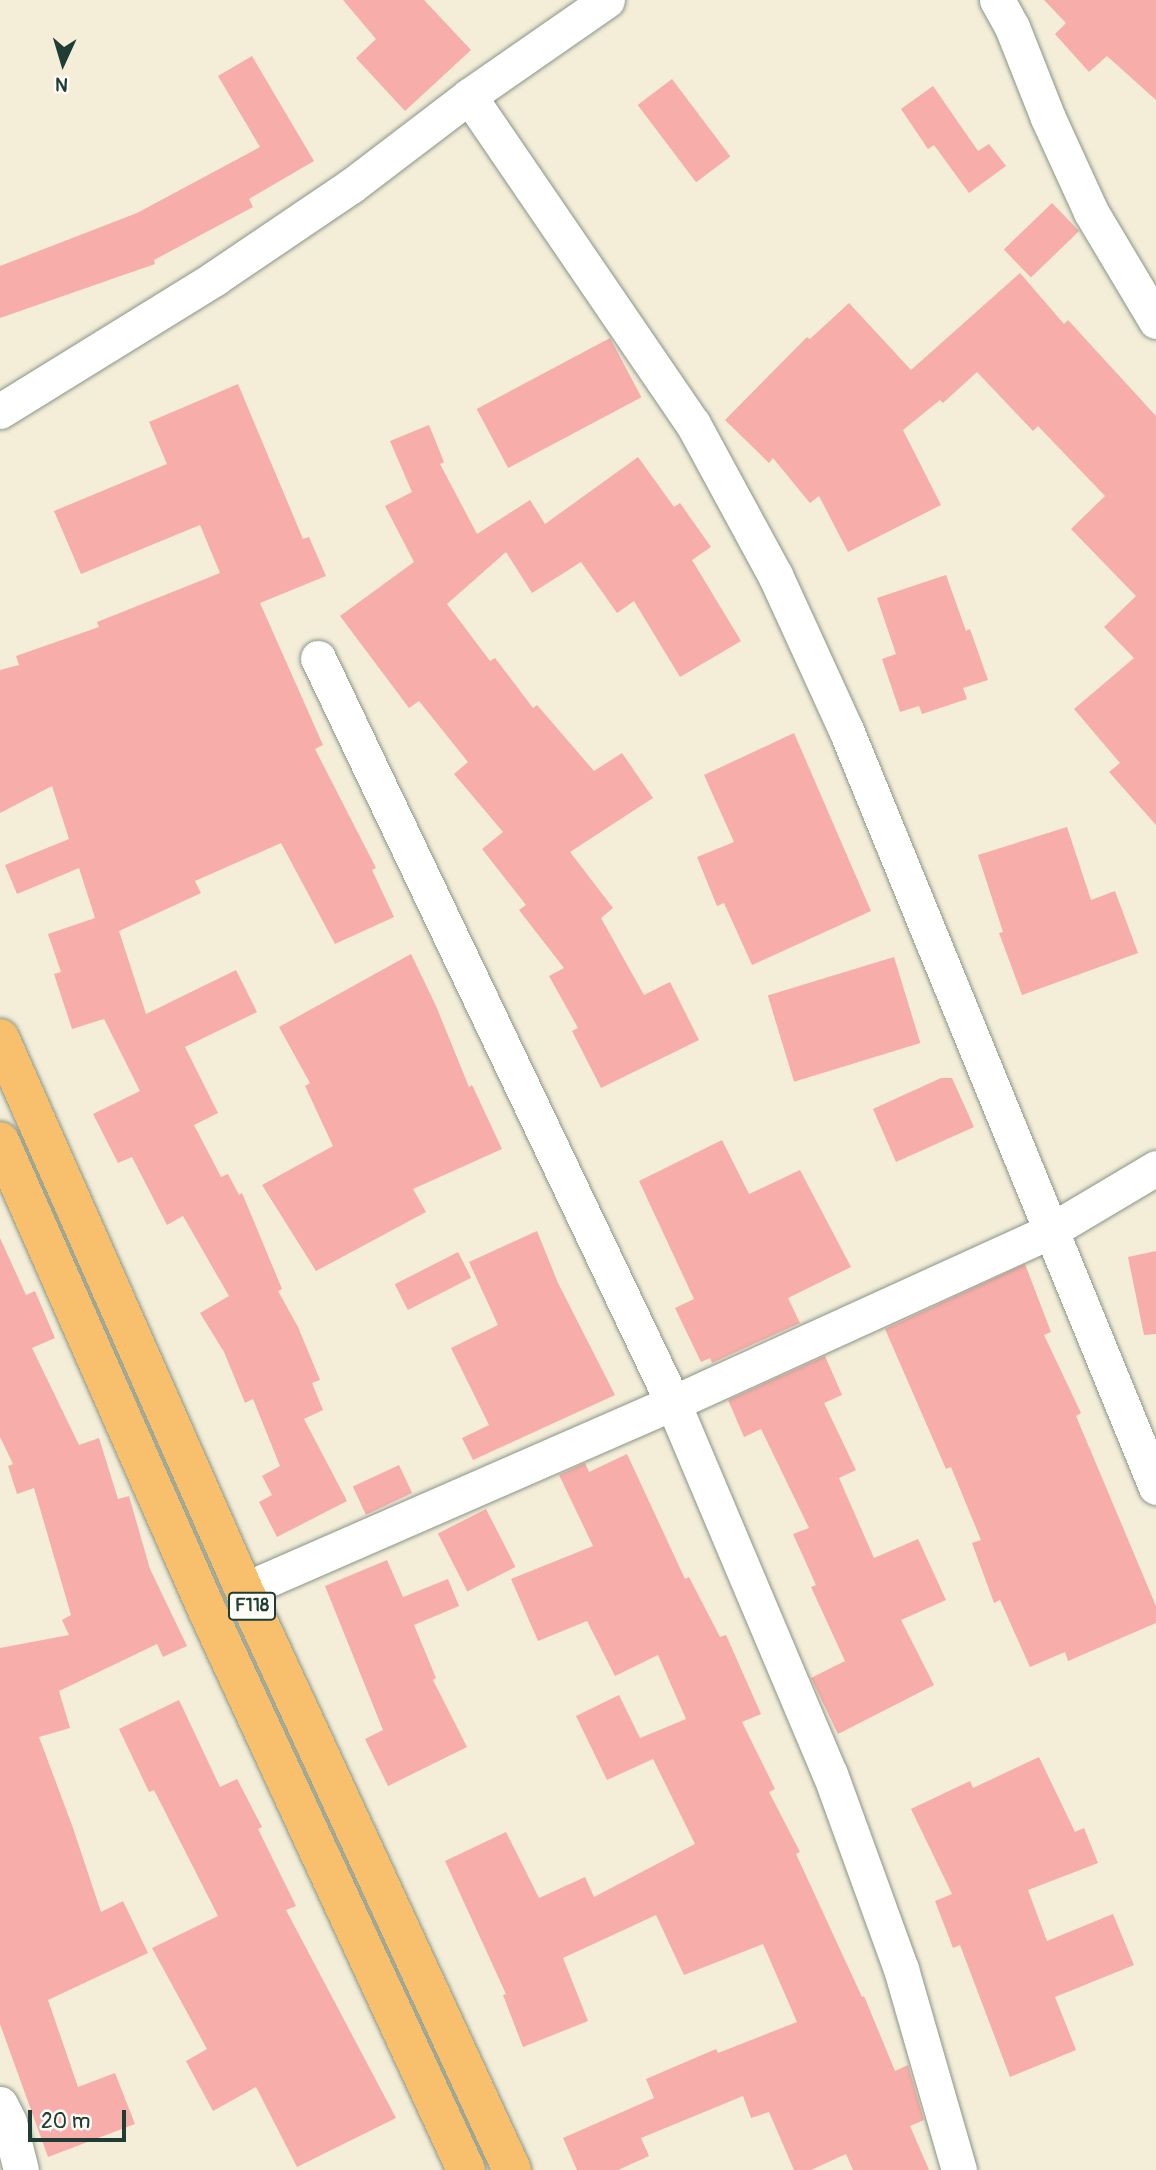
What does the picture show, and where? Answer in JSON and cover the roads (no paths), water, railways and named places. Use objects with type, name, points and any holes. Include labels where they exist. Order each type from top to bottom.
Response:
[{"type":"main road","name":"F118","points":[[0,1038],[244,1590],[512,2170]]},
{"type":"main road","name":"F118","points":[[0,1141],[206,1608],[466,2170]]},
{"type":"street","points":[[0,411],[215,278],[351,186],[468,96],[607,0]]},
{"type":"street","points":[[997,0],[1012,27],[1048,118],[1091,212],[1156,321]]},
{"type":"street","points":[[468,96],[693,424],[775,575],[846,730],[1156,1487]]},
{"type":"street","points":[[318,658],[673,1403],[830,1774],[901,1969],[960,2170]]},
{"type":"street","points":[[244,1590],[673,1403],[1050,1231],[1156,1168]]},
{"type":"street","points":[[0,2104],[9,2122],[21,2170]]}]
